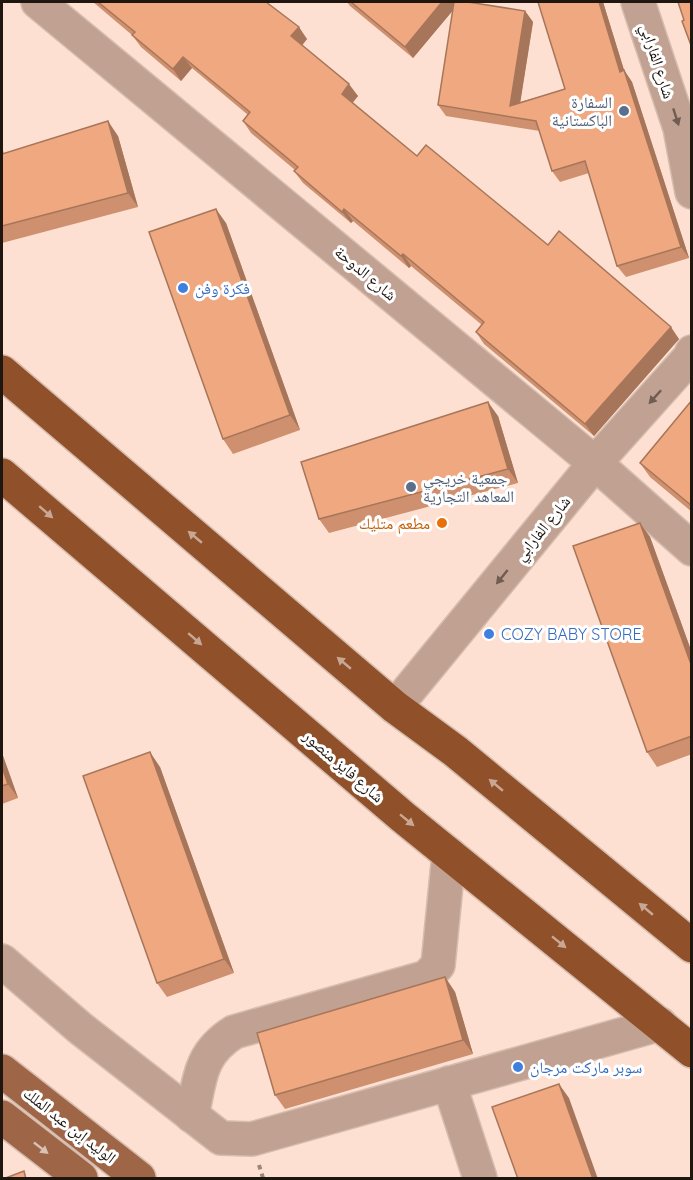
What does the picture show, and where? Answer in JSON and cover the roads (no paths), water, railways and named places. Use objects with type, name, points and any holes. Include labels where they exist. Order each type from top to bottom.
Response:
[{"type":"highway","points":[[2,372],[395,707],[455,751],[692,946]]},
{"type":"highway","name":"شارع فايز منصور","points":[[5,482],[449,854],[692,1051]]},
{"type":"main road","name":"الوليد إبن عبد الملك","points":[[2,1071],[139,1179]]},
{"type":"main road","points":[[2,1117],[81,1179]]},
{"type":"street","name":"شارع الدوحة","points":[[38,2],[595,463],[692,549]]},
{"type":"street","name":"شارع الفارابي","points":[[638,2],[680,128],[692,192]]},
{"type":"street","name":"شارع الفارابي","points":[[395,707],[595,463],[692,352]]},
{"type":"street","points":[[192,1116],[202,1070],[209,1054],[217,1043],[234,1032],[428,977],[438,965],[449,854]]},
{"type":"street","points":[[2,961],[80,1028],[221,1138],[252,1139],[660,1024]]},
{"type":"street","points":[[449,1083],[480,1179]]},
{"type":"place","name":"السفارة الباكستانية","points":[[624,111]]},
{"type":"place","name":"فكرة وفن","points":[[183,288]]},
{"type":"place","name":"جمعية خريجي المعاهد التجارية","points":[[411,487]]},
{"type":"place","name":"مطعم متليك","points":[[442,523]]},
{"type":"place","name":"COZY BABY STORE","points":[[489,634]]},
{"type":"place","name":"سوبر ماركت مرجان","points":[[518,1067]]}]
